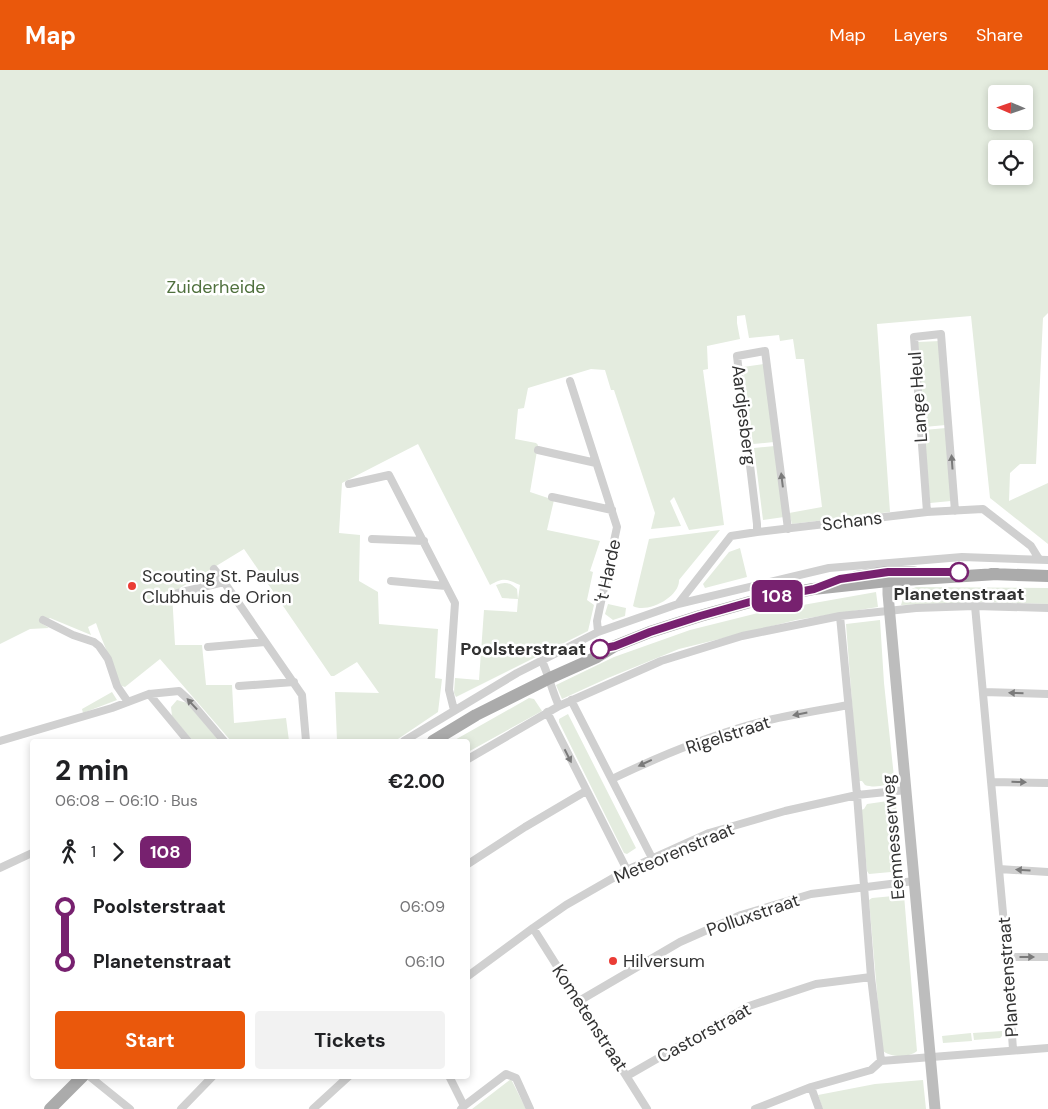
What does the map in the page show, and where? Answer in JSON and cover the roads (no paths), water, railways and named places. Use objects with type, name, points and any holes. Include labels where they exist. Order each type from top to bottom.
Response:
[{"type":"main road","points":[[436,739],[476,715],[512,688],[546,670],[594,650],[615,646],[650,632],[757,600],[887,572],[1048,576]]},
{"type":"main road","points":[[50,1109],[80,1079]]},
{"type":"street","name":"Lange Heul","points":[[927,512],[914,337],[941,334],[955,511]]},
{"type":"street","name":"Aardjesberg","points":[[757,532],[758,524],[737,356],[765,351],[788,528]]},
{"type":"street","name":"'t Harde","points":[[570,381],[617,527],[597,622],[598,632]]},
{"type":"street","points":[[538,450],[596,463]]},
{"type":"street","points":[[349,484],[389,475],[455,603],[449,690],[454,710]]},
{"type":"street","points":[[552,497],[612,510]]},
{"type":"street","name":"Schans","points":[[678,604],[731,536],[788,528],[927,512],[983,509],[1030,546],[1044,560]]},
{"type":"street","points":[[372,539],[424,541]]},
{"type":"street","points":[[407,739],[517,673],[546,670],[598,632],[678,604],[829,568],[887,572],[962,557],[1044,560]]},
{"type":"street","points":[[214,569],[302,694],[306,739]]},
{"type":"street","name":"Eemnesserweg","points":[[887,572],[935,1109]]},
{"type":"street","points":[[390,581],[446,586]]},
{"type":"street","points":[[178,593],[224,582]]},
{"type":"street","points":[[470,757],[546,712],[571,700],[661,661],[742,636],[840,616],[890,611],[975,606],[1048,608]]},
{"type":"street","name":"Planetenstraat","points":[[975,606],[1007,957],[1013,1050]]},
{"type":"street","name":"Eemnesserweg","points":[[840,616],[857,796],[871,977],[882,1061]]},
{"type":"street","points":[[43,620],[99,646],[108,659],[117,686],[128,702]]},
{"type":"street","points":[[208,646],[265,642]]},
{"type":"street","points":[[546,670],[559,706]]},
{"type":"street","points":[[240,686],[294,682]]},
{"type":"street","points":[[0,741],[79,718],[149,694],[179,691],[222,739]]},
{"type":"street","points":[[983,692],[1048,694]]},
{"type":"street","points":[[149,694],[186,739]]},
{"type":"street","points":[[571,700],[652,858]]},
{"type":"street","name":"Rigelstraat","points":[[612,779],[652,760],[726,733],[769,720],[848,705]]},
{"type":"street","points":[[546,712],[627,870]]},
{"type":"street","points":[[991,782],[1048,783]]},
{"type":"street","name":"Meteorenstraat","points":[[470,975],[566,905],[627,870],[709,833],[785,811],[857,796],[906,790]]},
{"type":"street","points":[[470,863],[586,791]]},
{"type":"street","points":[[0,868],[30,854]]},
{"type":"street","points":[[999,869],[1048,872]]},
{"type":"street","name":"Polluxstraat","points":[[579,1001],[680,942],[741,915],[811,894],[914,881]]},
{"type":"street","name":"Kometenstraat","points":[[533,928],[647,1109]]},
{"type":"street","points":[[1007,957],[1048,957]]},
{"type":"street","name":"Castorstraat","points":[[627,1076],[749,1006],[816,984],[871,977]]},
{"type":"street","points":[[755,1109],[812,1087],[871,1070],[882,1061],[1048,1048]]},
{"type":"street","points":[[450,1079],[462,1108],[506,1074],[516,1078],[530,1109]]},
{"type":"street","points":[[93,1079],[130,1109]]},
{"type":"street","points":[[181,1109],[210,1079]]},
{"type":"street","points":[[313,1109],[346,1079]]},
{"type":"street","points":[[812,1087],[818,1109]]},
{"type":"place","name":"Planetenstraat","points":[[959,572]]},
{"type":"place","name":"Scouting St. Paulus Clubhuis de Orion","points":[[132,586]]},
{"type":"place","name":"Poolsterstraat","points":[[600,649]]},
{"type":"place","name":"Hilversum","points":[[613,961]]},
{"type":"park label","name":"Zuiderheide","points":[[216,287]]}]
